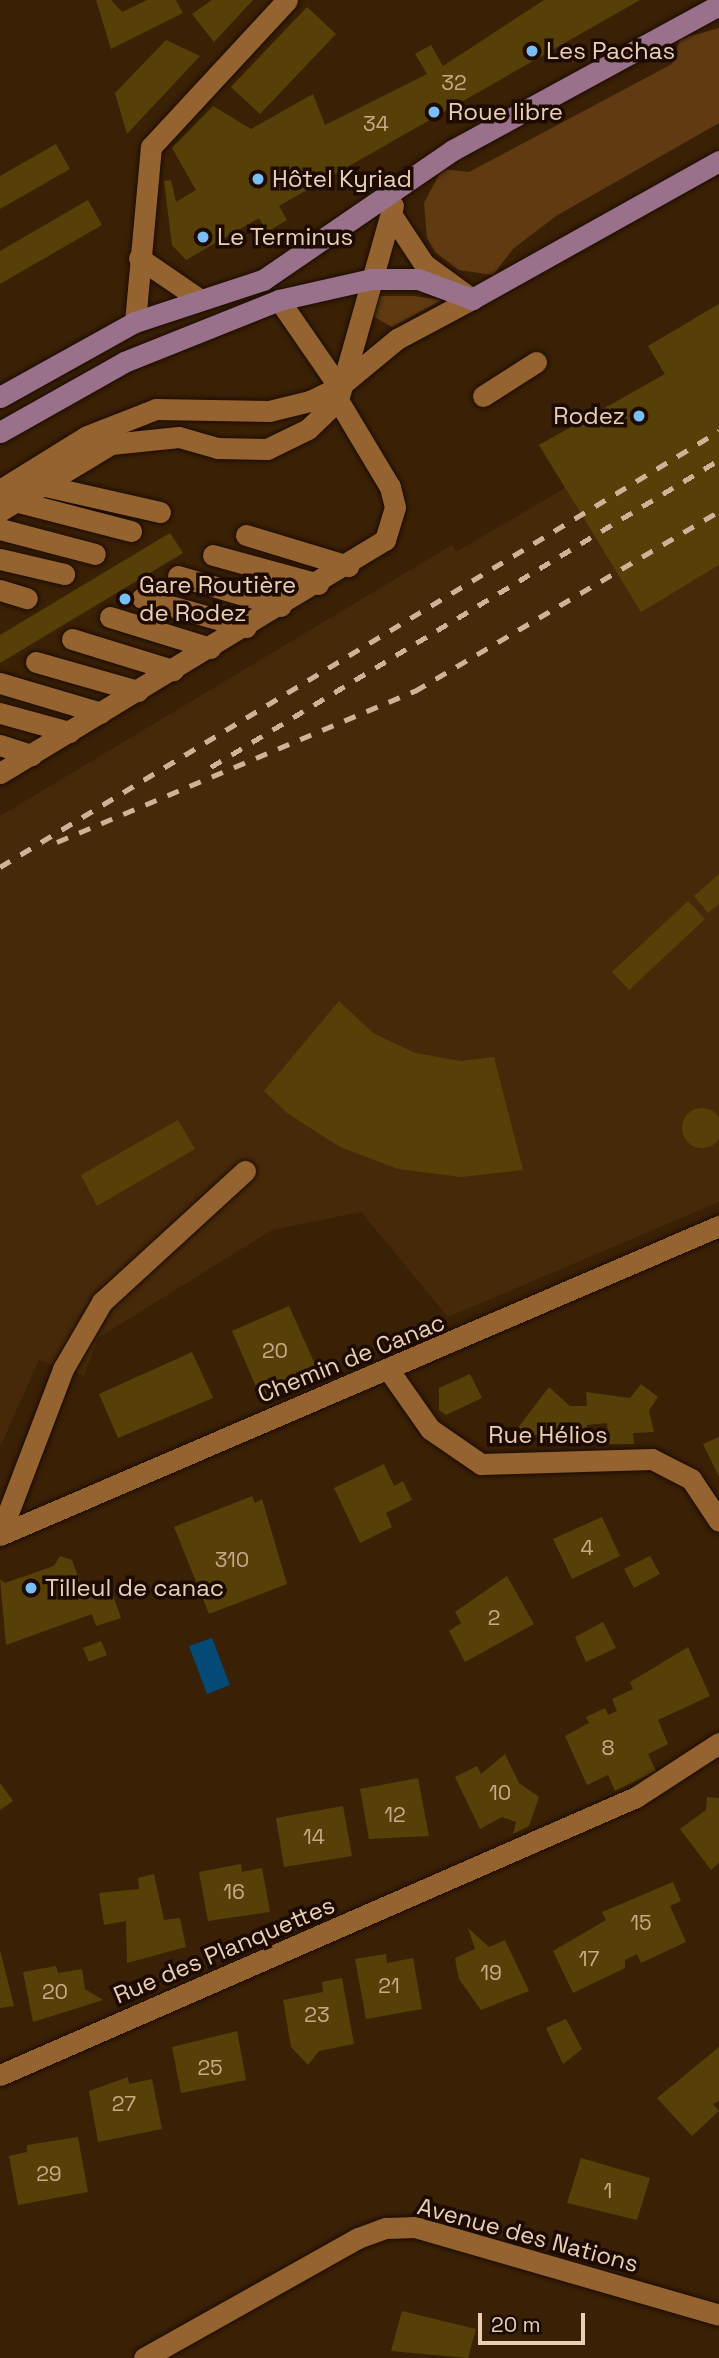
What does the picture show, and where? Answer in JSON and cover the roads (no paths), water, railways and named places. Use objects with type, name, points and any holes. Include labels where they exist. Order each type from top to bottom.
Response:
[{"type":"main road","points":[[0,397],[135,322],[263,279],[398,191],[453,150],[719,5]]},
{"type":"main road","points":[[0,432],[124,362],[279,300],[372,279],[418,279],[472,299],[719,160]]},
{"type":"street","points":[[135,322],[150,147],[287,0]]},
{"type":"street","points":[[339,394],[398,191]]},
{"type":"street","points":[[5,501],[41,485],[111,444],[179,437],[217,448],[267,449],[308,429],[339,394],[397,339],[472,299],[424,264],[391,214]]},
{"type":"street","points":[[139,258],[199,299]]},
{"type":"street","points":[[0,773],[348,566],[385,540],[395,507],[383,472],[339,394],[279,300]]},
{"type":"street","points":[[483,396],[536,362]]},
{"type":"street","points":[[5,501],[87,436],[156,408],[269,411],[339,394]]},
{"type":"street","points":[[41,485],[160,512]]},
{"type":"street","points":[[5,501],[131,531]]},
{"type":"street","points":[[0,529],[95,554]]},
{"type":"street","points":[[246,535],[348,566]]},
{"type":"street","points":[[214,555],[318,584]]},
{"type":"street","points":[[0,559],[64,574]]},
{"type":"street","points":[[178,576],[281,606]]},
{"type":"street","points":[[0,590],[27,598]]},
{"type":"street","points":[[142,598],[246,627]]},
{"type":"street","points":[[110,617],[210,648]]},
{"type":"street","points":[[72,639],[173,670]]},
{"type":"street","points":[[36,662],[138,691]]},
{"type":"street","points":[[0,683],[102,713]]},
{"type":"street","points":[[0,713],[69,732]]},
{"type":"street","points":[[0,745],[31,755]]},
{"type":"street","points":[[0,1534],[63,1368],[102,1302],[245,1171]]},
{"type":"street","name":"Chemin de Canac","points":[[0,1534],[390,1371],[719,1226]]},
{"type":"street","name":"Rue Hélios","points":[[390,1371],[430,1429],[481,1464],[652,1460],[691,1479],[719,1521]]},
{"type":"street","name":"Rue des Planquettes","points":[[0,2075],[469,1874],[673,1779],[719,1743]]},
{"type":"street","name":"Avenue des Nations","points":[[144,2358],[386,2228],[415,2227],[719,2315]]},
{"type":"water","points":[[212,1638],[230,1685],[207,1694],[189,1646]]},
{"type":"railway","points":[[0,867],[719,431]]},
{"type":"railway","points":[[211,767],[719,460]]},
{"type":"railway","points":[[57,842],[415,691],[719,511]]},
{"type":"place","name":"Les Pachas","points":[[532,51]]},
{"type":"place","name":"Roue libre","points":[[434,112]]},
{"type":"place","name":"Hôtel Kyriad","points":[[258,179]]},
{"type":"place","name":"Le Terminus","points":[[203,237]]},
{"type":"place","name":"Rodez","points":[[639,416]]},
{"type":"place","name":"Gare Routière de Rodez","points":[[125,599]]},
{"type":"place","name":"Tilleul de canac","points":[[31,1588]]}]
